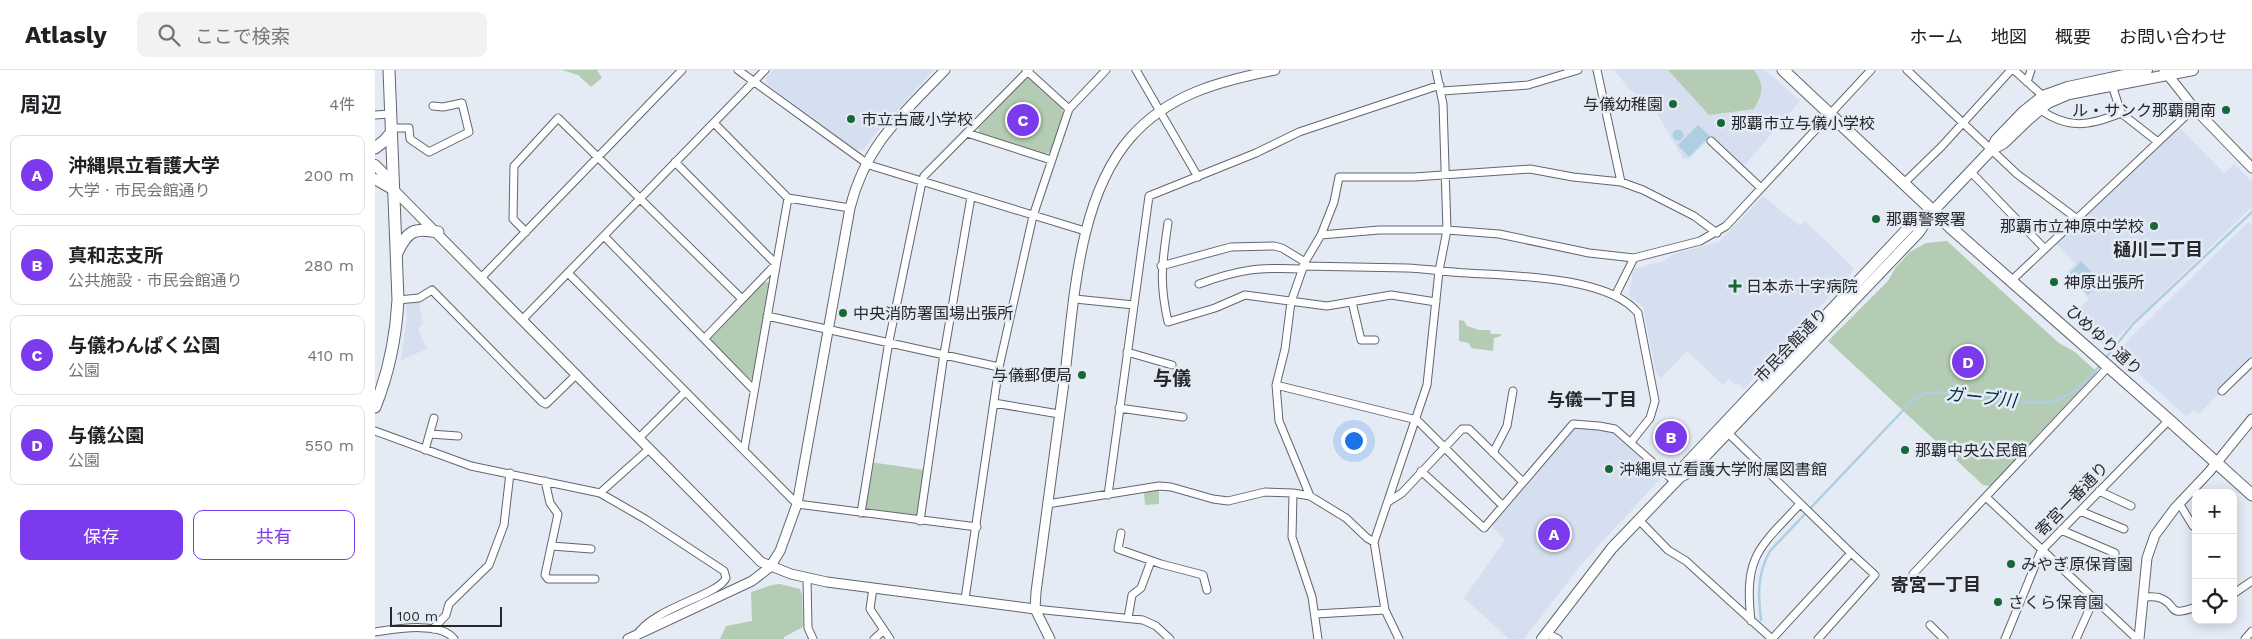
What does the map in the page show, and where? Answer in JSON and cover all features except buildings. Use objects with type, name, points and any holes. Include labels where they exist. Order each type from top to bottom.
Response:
[{"type":"highway","points":[[375,406],[391,358],[398,300],[389,70]]},
{"type":"highway","name":"ひめゆり通り","points":[[1783,70],[1903,184],[2252,495]]},
{"type":"highway","points":[[375,148],[384,142],[391,130]]},
{"type":"highway","points":[[396,256],[409,233],[418,230],[438,232]]},
{"type":"main road","points":[[2036,106],[2147,70]]},
{"type":"main road","points":[[2036,106],[2043,96],[2067,86],[2193,70]]},
{"type":"main road","name":"市民会館通り","points":[[1544,636],[1592,573],[1639,520],[1678,479],[1691,471],[1724,429],[1919,232],[1933,211],[1991,150],[1995,140],[2036,106]]},
{"type":"main road","points":[[375,165],[388,178],[394,190]]},
{"type":"main road","points":[[375,179],[394,190]]},
{"type":"street","points":[[481,278],[682,70]]},
{"type":"street","points":[[738,70],[865,163],[1085,231]]},
{"type":"street","points":[[522,320],[765,70]]},
{"type":"street","points":[[633,637],[747,584],[770,567],[780,552],[797,504],[850,208],[865,163],[887,130],[945,70]]},
{"type":"street","points":[[861,513],[889,341],[924,176],[1028,70],[1069,109]]},
{"type":"street","points":[[965,599],[999,367],[1033,216],[1069,109],[1105,70]]},
{"type":"street","points":[[1136,70],[1161,110],[1198,177]]},
{"type":"street","points":[[1047,637],[1035,610],[1047,504],[1075,299],[1085,231],[1096,195],[1112,163],[1130,138],[1161,110],[1178,99],[1205,86],[1275,70]]},
{"type":"street","points":[[1399,639],[1385,610],[1374,542],[1417,420],[1427,385],[1439,271],[1447,230],[1441,88],[1436,70]]},
{"type":"street","points":[[1108,495],[1149,196],[1272,146],[1299,132],[1441,88],[1528,85],[1578,70]]},
{"type":"street","points":[[1597,70],[1621,182]]},
{"type":"street","points":[[1321,235],[1379,230],[1447,230],[1499,234],[1589,253],[1634,258],[1700,241],[1717,233],[1726,226],[1871,70]]},
{"type":"street","points":[[1907,70],[2017,174],[2076,218]]},
{"type":"street","points":[[1903,184],[2012,70],[2043,96]]},
{"type":"street","points":[[2027,82],[2031,70]]},
{"type":"street","points":[[2166,73],[2194,108],[2252,168]]},
{"type":"street","points":[[2111,81],[2121,113],[2158,142]]},
{"type":"street","points":[[391,130],[409,128],[410,140],[429,152],[469,132],[462,103],[443,107],[433,106]]},
{"type":"street","points":[[2036,106],[2055,120],[2071,125],[2102,121],[2121,113]]},
{"type":"street","points":[[2012,280],[2194,108]]},
{"type":"street","points":[[375,115],[390,114]]},
{"type":"street","points":[[526,232],[513,219],[514,166],[559,118],[741,298]]},
{"type":"street","points":[[714,123],[788,198],[850,208]]},
{"type":"street","points":[[967,133],[1051,160]]},
{"type":"street","points":[[1711,141],[1761,188]]},
{"type":"street","points":[[675,162],[776,264]]},
{"type":"street","points":[[1310,496],[1279,420],[1276,385],[1285,349],[1291,302],[1304,266],[1321,235],[1334,202],[1339,177],[1446,176],[1528,169],[1573,177],[1621,182],[1670,203],[1717,233]]},
{"type":"street","points":[[1970,172],[2044,248]]},
{"type":"street","points":[[394,190],[438,232],[757,559],[770,567],[807,578],[873,588],[1035,610],[1143,620],[1156,626],[1170,639]]},
{"type":"street","points":[[920,521],[944,354],[971,197]]},
{"type":"street","points":[[744,450],[788,198]]},
{"type":"street","points":[[1168,223],[1161,266],[1161,292],[1168,322],[1215,308],[1245,295],[1327,306],[1391,295],[1436,302]]},
{"type":"street","points":[[604,236],[754,390]]},
{"type":"street","points":[[1161,266],[1231,248],[1274,246],[1282,248],[1304,266]]},
{"type":"street","points":[[1615,296],[1634,258]]},
{"type":"street","points":[[705,338],[741,298],[776,264]]},
{"type":"street","points":[[1199,284],[1242,270],[1304,266],[1408,268],[1528,276],[1594,288],[1615,296],[1632,306],[1638,313],[1655,393],[1653,411],[1650,418],[1631,442]]},
{"type":"street","points":[[567,273],[797,504],[977,527]]},
{"type":"street","points":[[398,300],[419,298],[432,290],[546,404],[576,375]]},
{"type":"street","points":[[1075,299],[1134,305]]},
{"type":"street","points":[[1352,302],[1361,340],[1375,340]]},
{"type":"street","points":[[767,316],[889,341],[999,367]]},
{"type":"street","points":[[1127,352],[1172,365]]},
{"type":"street","points":[[1913,574],[1987,498],[2105,362]]},
{"type":"street","points":[[2222,391],[2252,362]]},
{"type":"street","points":[[1276,385],[1417,420],[1503,506]]},
{"type":"street","points":[[1493,453],[1507,426],[1513,391]]},
{"type":"street","points":[[639,438],[685,392]]},
{"type":"street","points":[[994,403],[1059,414]]},
{"type":"street","points":[[1119,408],[1183,417]]},
{"type":"street","points":[[425,450],[434,418]]},
{"type":"street","points":[[2138,639],[2147,558],[2151,542],[2165,520],[2252,419]]},
{"type":"street","name":"寄宮一番通り","points":[[2005,639],[2041,550],[2169,420]]},
{"type":"street","points":[[1421,472],[1484,528],[1573,424],[1615,429],[1678,479]]},
{"type":"street","points":[[1388,502],[1402,492],[1462,429],[1469,429],[1523,482]]},
{"type":"street","points":[[1724,429],[1875,576],[1818,639]]},
{"type":"street","points":[[375,431],[471,466],[600,493],[645,519],[722,569],[726,575],[725,581],[720,586],[642,625],[633,637]]},
{"type":"street","points":[[430,434],[458,436]]},
{"type":"street","points":[[600,493],[649,449]]},
{"type":"street","points":[[433,629],[446,615],[449,604],[489,565],[504,525],[511,474]]},
{"type":"street","points":[[545,481],[550,503],[557,514],[545,575],[548,579],[595,579]]},
{"type":"street","points":[[1047,504],[1159,486],[1171,487],[1213,499],[1228,501],[1265,492],[1293,493],[1310,496],[1346,518],[1367,538],[1374,542]]},
{"type":"street","points":[[2099,491],[2131,506]]},
{"type":"street","points":[[1293,493],[1292,537],[1312,596],[1318,639]]},
{"type":"street","points":[[1987,498],[2094,600],[2138,639]]},
{"type":"street","points":[[2179,504],[2192,524]]},
{"type":"street","points":[[1754,623],[1750,576],[1756,554],[1763,542],[1802,506]]},
{"type":"street","points":[[2080,511],[2124,529]]},
{"type":"street","points":[[1639,520],[1668,550],[1686,561],[1768,637],[1851,553]]},
{"type":"street","points":[[2061,530],[2115,553]]},
{"type":"street","points":[[1121,533],[1118,549],[1151,561],[1203,575],[1207,590]]},
{"type":"street","points":[[552,546],[591,549]]},
{"type":"street","points":[[1128,618],[1132,595],[1141,588],[1151,561]]},
{"type":"street","points":[[807,578],[808,628],[813,639]]},
{"type":"street","points":[[2237,591],[2252,581]]},
{"type":"street","points":[[873,588],[870,609],[890,639]]},
{"type":"street","points":[[2143,596],[2161,598],[2176,612],[2192,608]]},
{"type":"street","points":[[2076,639],[2094,600]]},
{"type":"street","points":[[1315,614],[1385,610]]},
{"type":"street","points":[[1930,625],[1944,639]]},
{"type":"street","points":[[375,632],[410,628],[433,629],[441,630],[454,639]]},
{"type":"street","points":[[874,639],[884,630]]},
{"type":"street","points":[[2245,639],[2252,631]]},
{"type":"street","points":[[1544,636],[1557,639]]},
{"type":"shaded area","name":"市立古蔵小学校","points":[[773,70],[934,70],[877,132],[864,149],[854,150],[767,84],[766,78]]},
{"type":"shaded area","name":"那覇市立与儀小学校","points":[[1614,70],[1765,70],[1800,101],[1743,167],[1711,138],[1688,159],[1683,159],[1654,108],[1629,89]]},
{"type":"shaded area","points":[[1698,125],[1710,136],[1689,157],[1678,145]]},
{"type":"shaded area","name":"那覇市立神原中学校","points":[[2179,127],[2224,173],[2234,164],[2252,181],[2252,207],[2106,348],[2071,317],[2089,299],[2066,274],[2075,263],[2056,244]]},
{"type":"shaded area","points":[[1678,129],[1684,135],[1678,141],[1672,135]]},
{"type":"shaded area","name":"日本赤十字病院","points":[[1763,196],[1800,226],[1805,221],[1854,268],[1744,389],[1738,383],[1735,385],[1729,379],[1723,385],[1687,351],[1661,378],[1656,373],[1643,307],[1629,296],[1633,269],[1664,261],[1674,254],[1719,242]]},
{"type":"shaded area","points":[[2249,221],[2252,224],[2252,360],[2199,414],[2194,410],[2186,416],[2115,353]]},
{"type":"shaded area","points":[[2081,261],[2101,282],[2088,295],[2068,275]]},
{"type":"shaded area","points":[[419,301],[423,324],[418,329],[427,349],[401,360],[407,317],[406,303]]},
{"type":"shaded area","points":[[1573,426],[1596,427],[1615,434],[1662,477],[1580,566],[1524,639],[1509,639],[1464,598],[1505,540],[1493,528],[1494,522]]},
{"type":"green space","points":[[562,70],[597,70],[602,78],[591,87],[578,75]]},
{"type":"green space","points":[[1668,70],[1754,70],[1760,80],[1761,93],[1754,109],[1709,115]]},
{"type":"green space","points":[[1031,78],[1062,108],[1063,113],[1051,152],[1045,154],[980,135],[978,128],[1025,79]]},
{"type":"green space","points":[[1947,241],[2059,343],[2075,352],[2097,372],[1991,486],[1983,485],[1828,341],[1888,281],[1896,267],[1910,252],[1926,243]]},
{"type":"green space","points":[[763,282],[770,282],[754,379],[750,379],[709,339],[711,334]]},
{"type":"green space","points":[[1459,320],[1464,321],[1467,326],[1479,330],[1490,330],[1491,334],[1501,334],[1501,336],[1494,338],[1493,351],[1471,348],[1469,343],[1459,341]]},
{"type":"green space","points":[[870,462],[925,470],[918,518],[862,507]]},
{"type":"green space","points":[[1159,490],[1159,504],[1145,505],[1144,491]]},
{"type":"green space","points":[[780,584],[800,589],[802,595],[803,627],[784,637],[784,639],[720,639],[726,626],[752,621],[751,592]]},
{"type":"waterway","name":"ガーブ川","points":[[2104,360],[2133,324],[2252,212]]},
{"type":"waterway","name":"ガーブ川","points":[[1761,620],[1759,585],[1770,551],[1910,403],[1924,394],[1938,392],[2017,402],[2033,403],[2057,400],[2076,390],[2101,364]]},
{"type":"place","name":"与儀幼稚園","points":[[1673,104]]},
{"type":"place","name":"ル・サンク那覇開南","points":[[2226,110]]},
{"type":"place","name":"市立古蔵小学校","points":[[851,119]]},
{"type":"place","name":"与儀わんぱく公園","points":[[1023,120]]},
{"type":"place","name":"那覇市立与儀小学校","points":[[1721,123]]},
{"type":"place","name":"那覇警察署","points":[[1876,219]]},
{"type":"place","name":"那覇市立神原中学校","points":[[2154,226]]},
{"type":"place","name":"神原出張所","points":[[2054,282]]},
{"type":"place","name":"日本赤十字病院","points":[[1735,286]]},
{"type":"place","name":"中央消防署国場出張所","points":[[843,313]]},
{"type":"place","name":"与儀公園","points":[[1968,362]]},
{"type":"place","name":"与儀郵便局","points":[[1082,375]]},
{"type":"place","name":"真和志支所","points":[[1671,437]]},
{"type":"place","name":"那覇中央公民館","points":[[1905,450]]},
{"type":"place","name":"沖縄県立看護大学附属図書館","points":[[1609,469]]},
{"type":"place","name":"沖縄県立看護大学","points":[[1554,534]]},
{"type":"place","name":"みやぎ原保育園","points":[[2011,564]]},
{"type":"place","name":"さくら保育園","points":[[1998,602]]},
{"type":"district","name":"樋川二丁目","points":[[2158,249]]},
{"type":"district","name":"与儀","points":[[1172,378]]},
{"type":"district","name":"与儀一丁目","points":[[1592,399]]},
{"type":"district","name":"寄宮一丁目","points":[[1936,584]]}]
